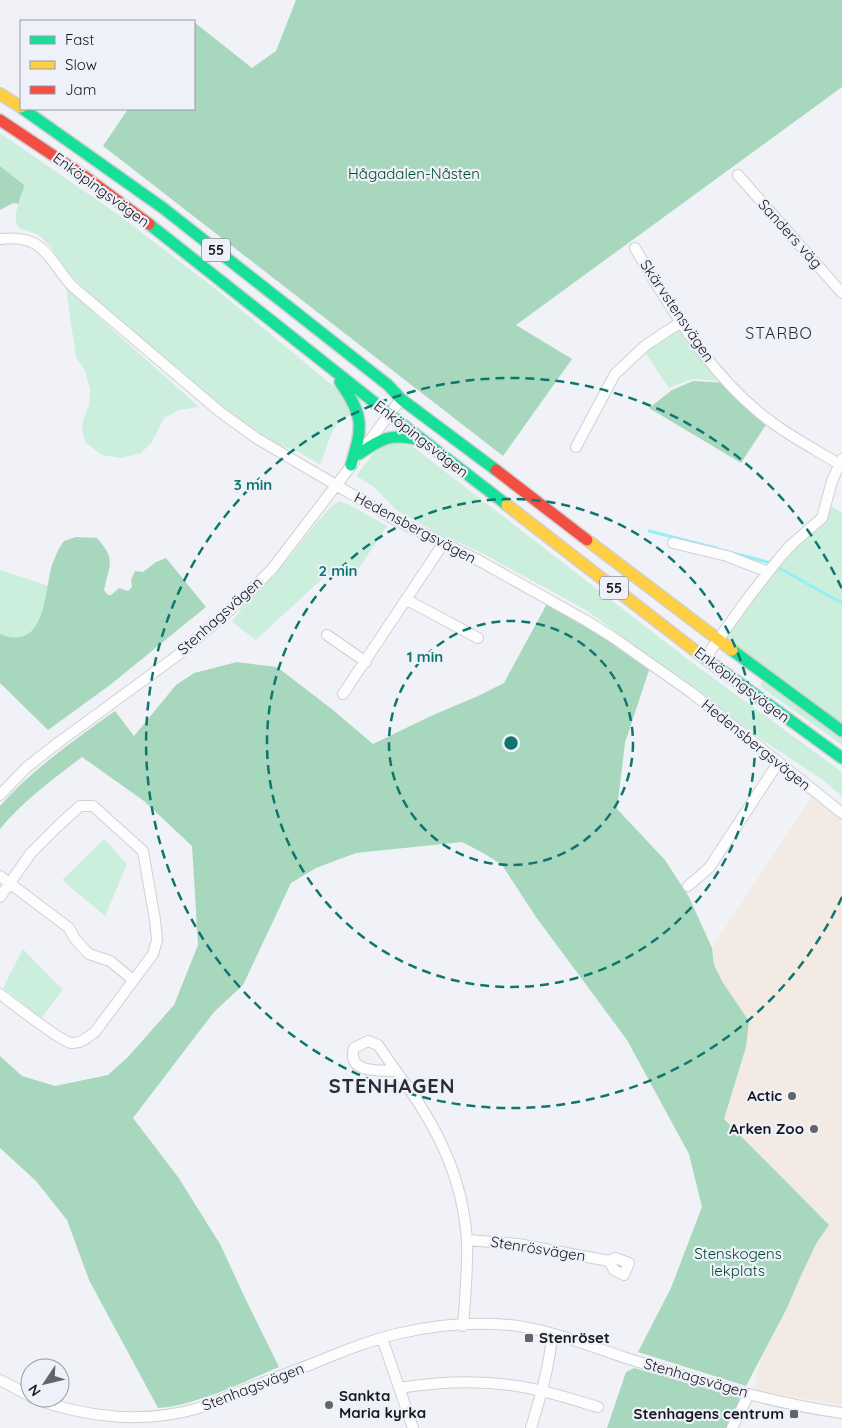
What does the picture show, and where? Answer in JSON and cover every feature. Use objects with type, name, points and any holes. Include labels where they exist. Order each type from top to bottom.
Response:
[{"type":"main road","name":"Enköpingsvägen","points":[[0,94],[20,107]]},
{"type":"main road","name":"Enköpingsvägen","points":[[25,110],[96,158],[179,220],[388,385],[401,399],[719,641],[842,731]]},
{"type":"main road","name":"Enköpingsvägen","points":[[0,120],[84,176],[167,237],[389,414],[705,658],[842,758]]},
{"type":"main road","points":[[328,366],[351,397],[360,419],[361,433],[351,465]]},
{"type":"main road","points":[[359,454],[390,436],[400,435],[424,441]]},
{"type":"street","name":"Sanders väg","points":[[738,175],[842,294]]},
{"type":"street","name":"Hedensbergsvägen","points":[[0,239],[28,240],[39,245],[72,286],[219,411],[256,438],[392,518],[478,560],[618,640],[692,693],[842,813]]},
{"type":"street","name":"Skärvstensvägen","points":[[635,248],[681,322],[704,354],[751,405],[776,426],[840,461]]},
{"type":"street","points":[[576,447],[615,374],[646,345],[681,322]]},
{"type":"street","name":"Stenhagsvägen","points":[[0,795],[27,768],[59,742],[178,655],[237,604],[272,570],[401,399]]},
{"type":"street","points":[[705,658],[768,572],[792,544],[822,518],[832,480],[840,461]]},
{"type":"street","points":[[673,543],[727,556],[768,572]]},
{"type":"street","points":[[343,694],[443,544]]},
{"type":"street","points":[[407,600],[478,638]]},
{"type":"street","points":[[327,635],[366,662]]},
{"type":"street","points":[[688,886],[709,868],[778,763]]},
{"type":"street","points":[[0,897],[31,853],[57,826],[80,806],[93,806],[143,851],[157,940],[152,954],[95,1032],[86,1039],[69,1043],[0,994]]},
{"type":"street","points":[[0,876],[69,928],[75,939],[90,954],[110,961],[133,980]]},
{"type":"street","points":[[396,1071],[417,1098],[430,1120],[450,1163],[461,1202],[467,1240],[463,1326]]},
{"type":"street","name":"Stenrösvägen","points":[[467,1240],[518,1244],[609,1261]]},
{"type":"street","name":"Stenhagsvägen","points":[[63,1408],[121,1423],[177,1414],[199,1408],[355,1347],[403,1332],[463,1326],[511,1325],[552,1334],[749,1394],[842,1412]]},
{"type":"street","points":[[531,1428],[552,1334]]},
{"type":"street","points":[[382,1338],[413,1428]]},
{"type":"street","points":[[399,1388],[470,1382],[515,1385],[541,1390],[598,1407]]},
{"type":"street","name":"Stenhagsvägen","points":[[2,1385],[20,1392]]},
{"type":"street","points":[[732,1428],[749,1394]]},
{"type":"shaded area","points":[[815,792],[842,813],[842,1405],[756,1391],[757,1372],[762,1358],[816,1244],[829,1225],[724,1119],[746,1047],[749,1022],[723,983],[714,965],[712,948]]},
{"type":"green space","name":"Hågadalen-Nåsten","points":[[296,0],[842,0],[842,87],[516,325],[572,359],[503,456],[103,146],[127,110],[195,110],[195,23],[252,68],[276,51]]},
{"type":"green space","points":[[0,133],[116,213],[217,290],[338,390],[353,414],[339,422],[331,434],[321,463],[319,464],[299,452],[278,445],[263,437],[222,408],[92,296],[68,272],[49,245],[39,235],[19,228],[16,223],[16,212],[24,185],[0,166]]},
{"type":"green space","points":[[0,166],[24,185],[19,204],[13,203],[0,210]]},
{"type":"green space","points":[[66,288],[199,407],[179,410],[164,418],[152,442],[141,453],[121,458],[102,455],[85,442],[82,429],[83,420],[89,405],[90,389],[85,371],[76,357]]},
{"type":"green space","points":[[680,325],[724,381],[692,379],[669,388],[644,351]]},
{"type":"green space","points":[[693,381],[730,383],[769,420],[741,463],[649,408],[672,390]]},
{"type":"green space","points":[[386,442],[412,446],[690,661],[842,772],[842,796],[820,778],[761,739],[586,610],[476,550],[439,534],[396,510],[373,486],[356,476],[374,453]]},
{"type":"green space","points":[[339,501],[387,526],[357,571],[346,578],[326,575],[256,640],[232,622],[319,520]]},
{"type":"green space","points":[[830,505],[842,513],[842,723],[722,635],[768,572]]},
{"type":"green space","points":[[76,537],[97,538],[107,552],[110,563],[104,590],[108,595],[111,595],[119,588],[128,591],[132,587],[131,580],[135,571],[143,572],[156,562],[166,558],[206,607],[110,685],[48,730],[0,683],[0,634],[15,637],[26,635],[35,627],[44,604],[52,565],[57,552],[64,541]]},
{"type":"green space","points":[[0,570],[49,586],[44,607],[36,625],[30,632],[22,636],[12,637],[0,634]]},
{"type":"green space","name":"Stenskogens lekplats","points":[[549,600],[650,667],[625,743],[617,809],[665,860],[689,897],[712,948],[714,965],[723,983],[749,1021],[746,1047],[724,1119],[829,1225],[816,1244],[787,1308],[746,1386],[638,1352],[671,1288],[702,1207],[689,1154],[627,1040],[536,917],[502,865],[462,842],[356,853],[316,868],[291,883],[243,985],[214,1012],[133,1118],[178,1177],[220,1244],[279,1367],[204,1398],[158,1408],[89,1280],[67,1220],[36,1181],[0,1148],[0,1056],[22,1076],[55,1086],[108,1075],[128,1057],[174,1005],[198,945],[192,846],[144,801],[82,757],[28,800],[0,829],[0,806],[40,767],[115,711],[134,736],[176,685],[194,673],[237,662],[277,667],[373,744],[504,683]]},
{"type":"green space","points":[[764,681],[842,738],[842,745],[761,687],[761,683]]},
{"type":"green space","points":[[104,839],[127,864],[105,916],[62,880]]},
{"type":"green space","points":[[23,949],[63,990],[41,1018],[3,988]]},
{"type":"green space","points":[[634,1368],[739,1398],[742,1406],[732,1428],[607,1428],[626,1372]]},
{"type":"waterway","points":[[649,531],[716,548]]},
{"type":"waterway","points":[[729,552],[771,563]]},
{"type":"waterway","points":[[779,568],[842,603]]},
{"type":"traffic: fast","points":[[24,110],[163,208],[388,385],[401,399],[496,470]]},
{"type":"traffic: fast","points":[[149,224],[507,505]]},
{"type":"traffic: fast","points":[[340,382],[354,404],[359,422],[358,440],[351,465]]},
{"type":"traffic: fast","points":[[359,454],[387,438],[401,437],[419,440]]},
{"type":"traffic: fast","points":[[732,650],[842,731]]},
{"type":"traffic: fast","points":[[698,653],[842,758]]},
{"type":"traffic: slow","points":[[0,94],[20,106]]},
{"type":"traffic: slow","points":[[507,505],[698,653]]},
{"type":"traffic: slow","points":[[587,540],[732,650]]},
{"type":"traffic: jam","points":[[0,120],[84,176],[149,224]]},
{"type":"traffic: jam","points":[[496,470],[587,540]]},
{"type":"place","name":"Actic","points":[[792,1096]]},
{"type":"place","name":"Arken Zoo","points":[[814,1129]]},
{"type":"place","name":"Stenröset","points":[[529,1338]]},
{"type":"place","name":"Sankta Maria kyrka","points":[[329,1405]]},
{"type":"place","name":"Stenhagens centrum","points":[[794,1414]]},
{"type":"district","name":"STARBO","points":[[779,333]]},
{"type":"district","name":"STENHAGEN","points":[[392,1086]]}]
